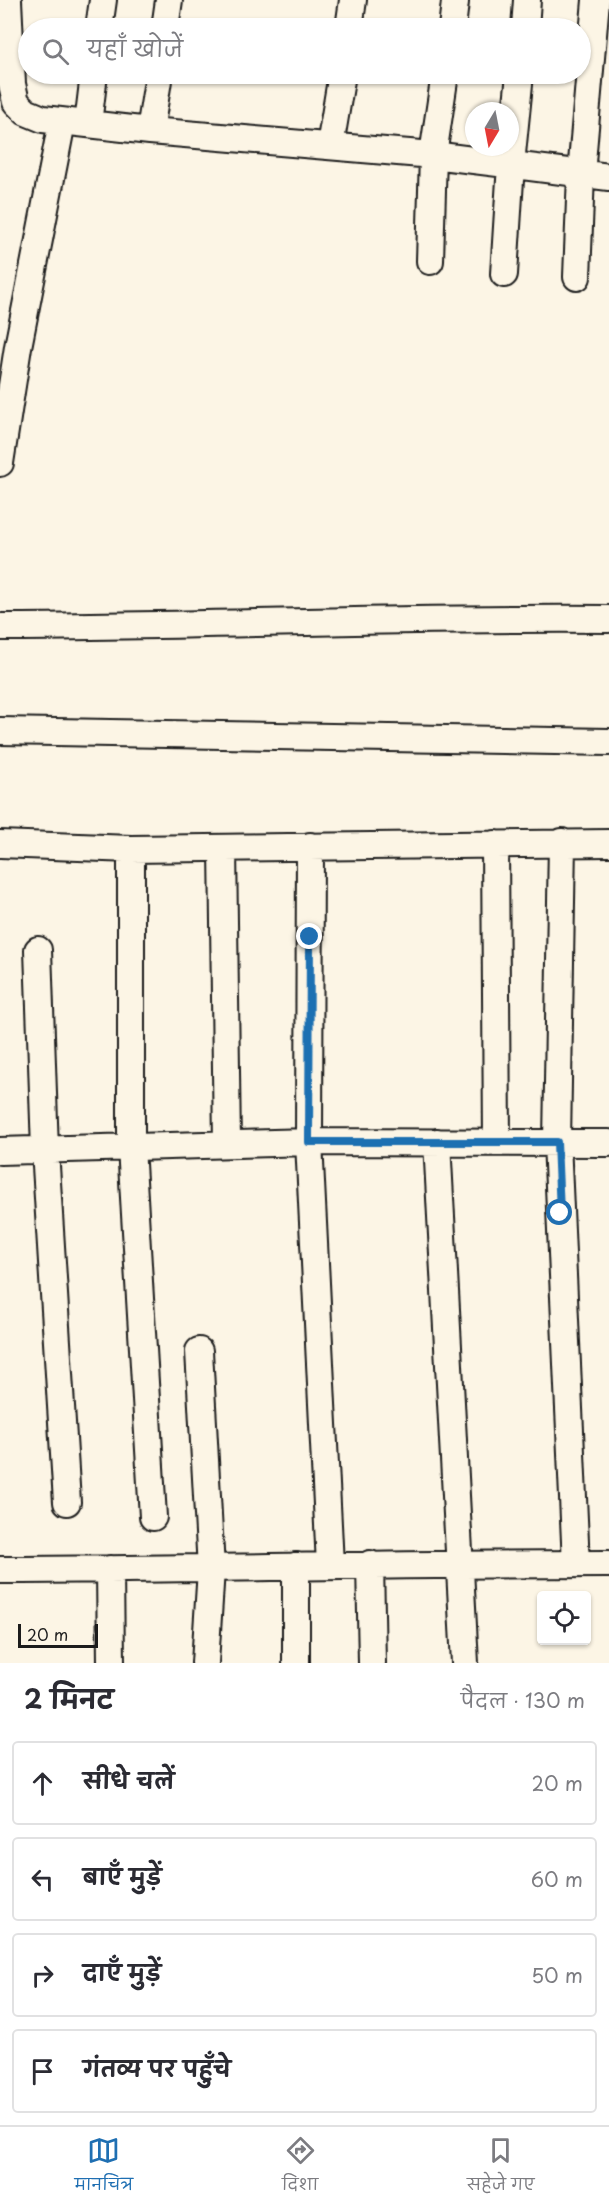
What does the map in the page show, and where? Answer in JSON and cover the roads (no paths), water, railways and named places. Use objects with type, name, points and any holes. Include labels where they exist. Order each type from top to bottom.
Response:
[{"type":"street","points":[[8,0],[12,84],[16,102],[26,112],[43,119],[150,131],[433,155],[609,177]]},
{"type":"street","points":[[100,18],[103,0]]},
{"type":"street","points":[[167,18],[170,0]]},
{"type":"street","points":[[350,18],[353,0]]},
{"type":"street","points":[[526,18],[527,0]]},
{"type":"street","points":[[591,58],[596,0]]},
{"type":"street","points":[[453,18],[455,2]]},
{"type":"street","points":[[88,124],[93,84]]},
{"type":"street","points":[[150,131],[157,84]]},
{"type":"street","points":[[330,146],[340,84]]},
{"type":"street","points":[[430,261],[433,155],[444,84]]},
{"type":"street","points":[[504,274],[519,84]]},
{"type":"street","points":[[576,278],[581,174],[589,84]]},
{"type":"street","points":[[0,463],[9,345],[62,122]]},
{"type":"street","points":[[0,627],[509,618],[609,619]]},
{"type":"street","points":[[0,731],[609,742]]},
{"type":"street","points":[[562,842],[557,1142],[576,1564]]},
{"type":"street","points":[[0,844],[130,849],[609,843]]},
{"type":"street","points":[[495,844],[497,1143]]},
{"type":"street","points":[[310,846],[309,1142],[330,1564]]},
{"type":"street","points":[[223,848],[227,1144]]},
{"type":"street","points":[[130,849],[131,1147],[153,1517]]},
{"type":"street","points":[[38,950],[45,1150],[67,1502]]},
{"type":"street","points":[[0,1150],[309,1142],[609,1143]]},
{"type":"street","points":[[437,1142],[465,1663]]},
{"type":"street","points":[[200,1351],[211,1569],[205,1663]]},
{"type":"street","points":[[0,1570],[211,1569],[330,1564],[609,1564]]},
{"type":"street","points":[[370,1564],[372,1663]]},
{"type":"street","points":[[296,1566],[296,1663]]},
{"type":"street","points":[[110,1569],[111,1663]]}]
